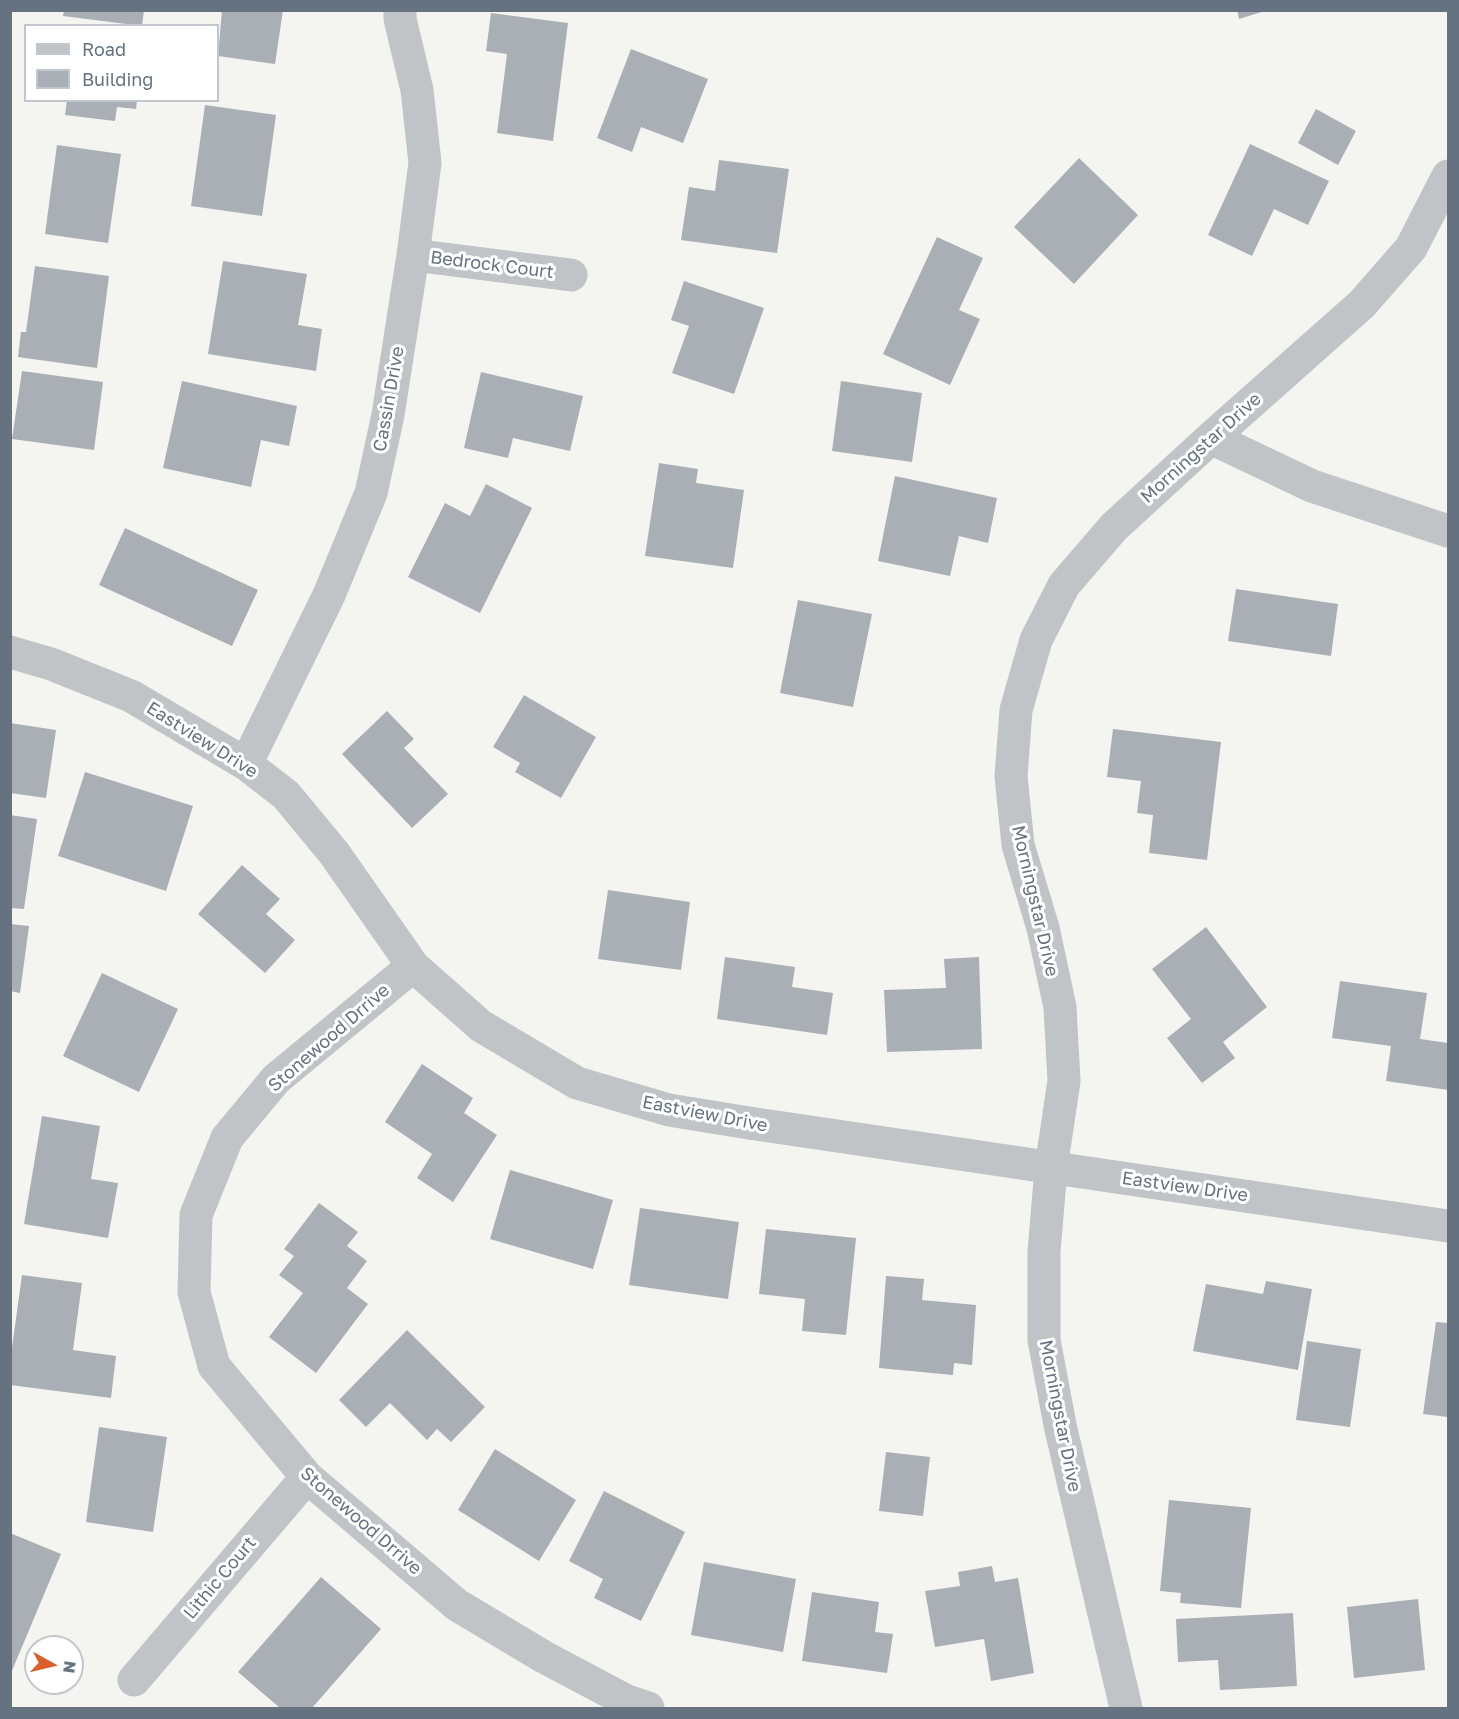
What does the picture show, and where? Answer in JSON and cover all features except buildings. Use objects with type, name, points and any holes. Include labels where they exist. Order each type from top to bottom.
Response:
[{"type":"street","name":"Cassin Drive","points":[[246,764],[329,596],[371,493],[388,415],[425,163],[417,90],[400,19],[400,10]]},
{"type":"street","name":"Morningstar Drive","points":[[1126,1708],[1060,1425],[1044,1340],[1044,1252],[1051,1168],[1064,1081],[1060,1007],[1043,928],[1018,845],[1011,776],[1016,710],[1036,640],[1064,585],[1114,527],[1362,304],[1411,248],[1449,176]]},
{"type":"street","name":"Bedrock Court","points":[[413,255],[571,274]]},
{"type":"street","points":[[1211,438],[1312,486],[1449,531]]},
{"type":"street","name":"Eastview Drive","points":[[10,652],[51,664],[131,696],[246,764],[286,795],[334,853],[413,966],[481,1026],[577,1083],[669,1110],[1449,1226]]},
{"type":"street","name":"Stonewood Drrive","points":[[413,966],[276,1079],[227,1138],[196,1215],[194,1292],[214,1366],[307,1477],[457,1605],[544,1657],[627,1701],[648,1708]]},
{"type":"street","name":"Lithic Court","points":[[134,1680],[307,1477]]}]
